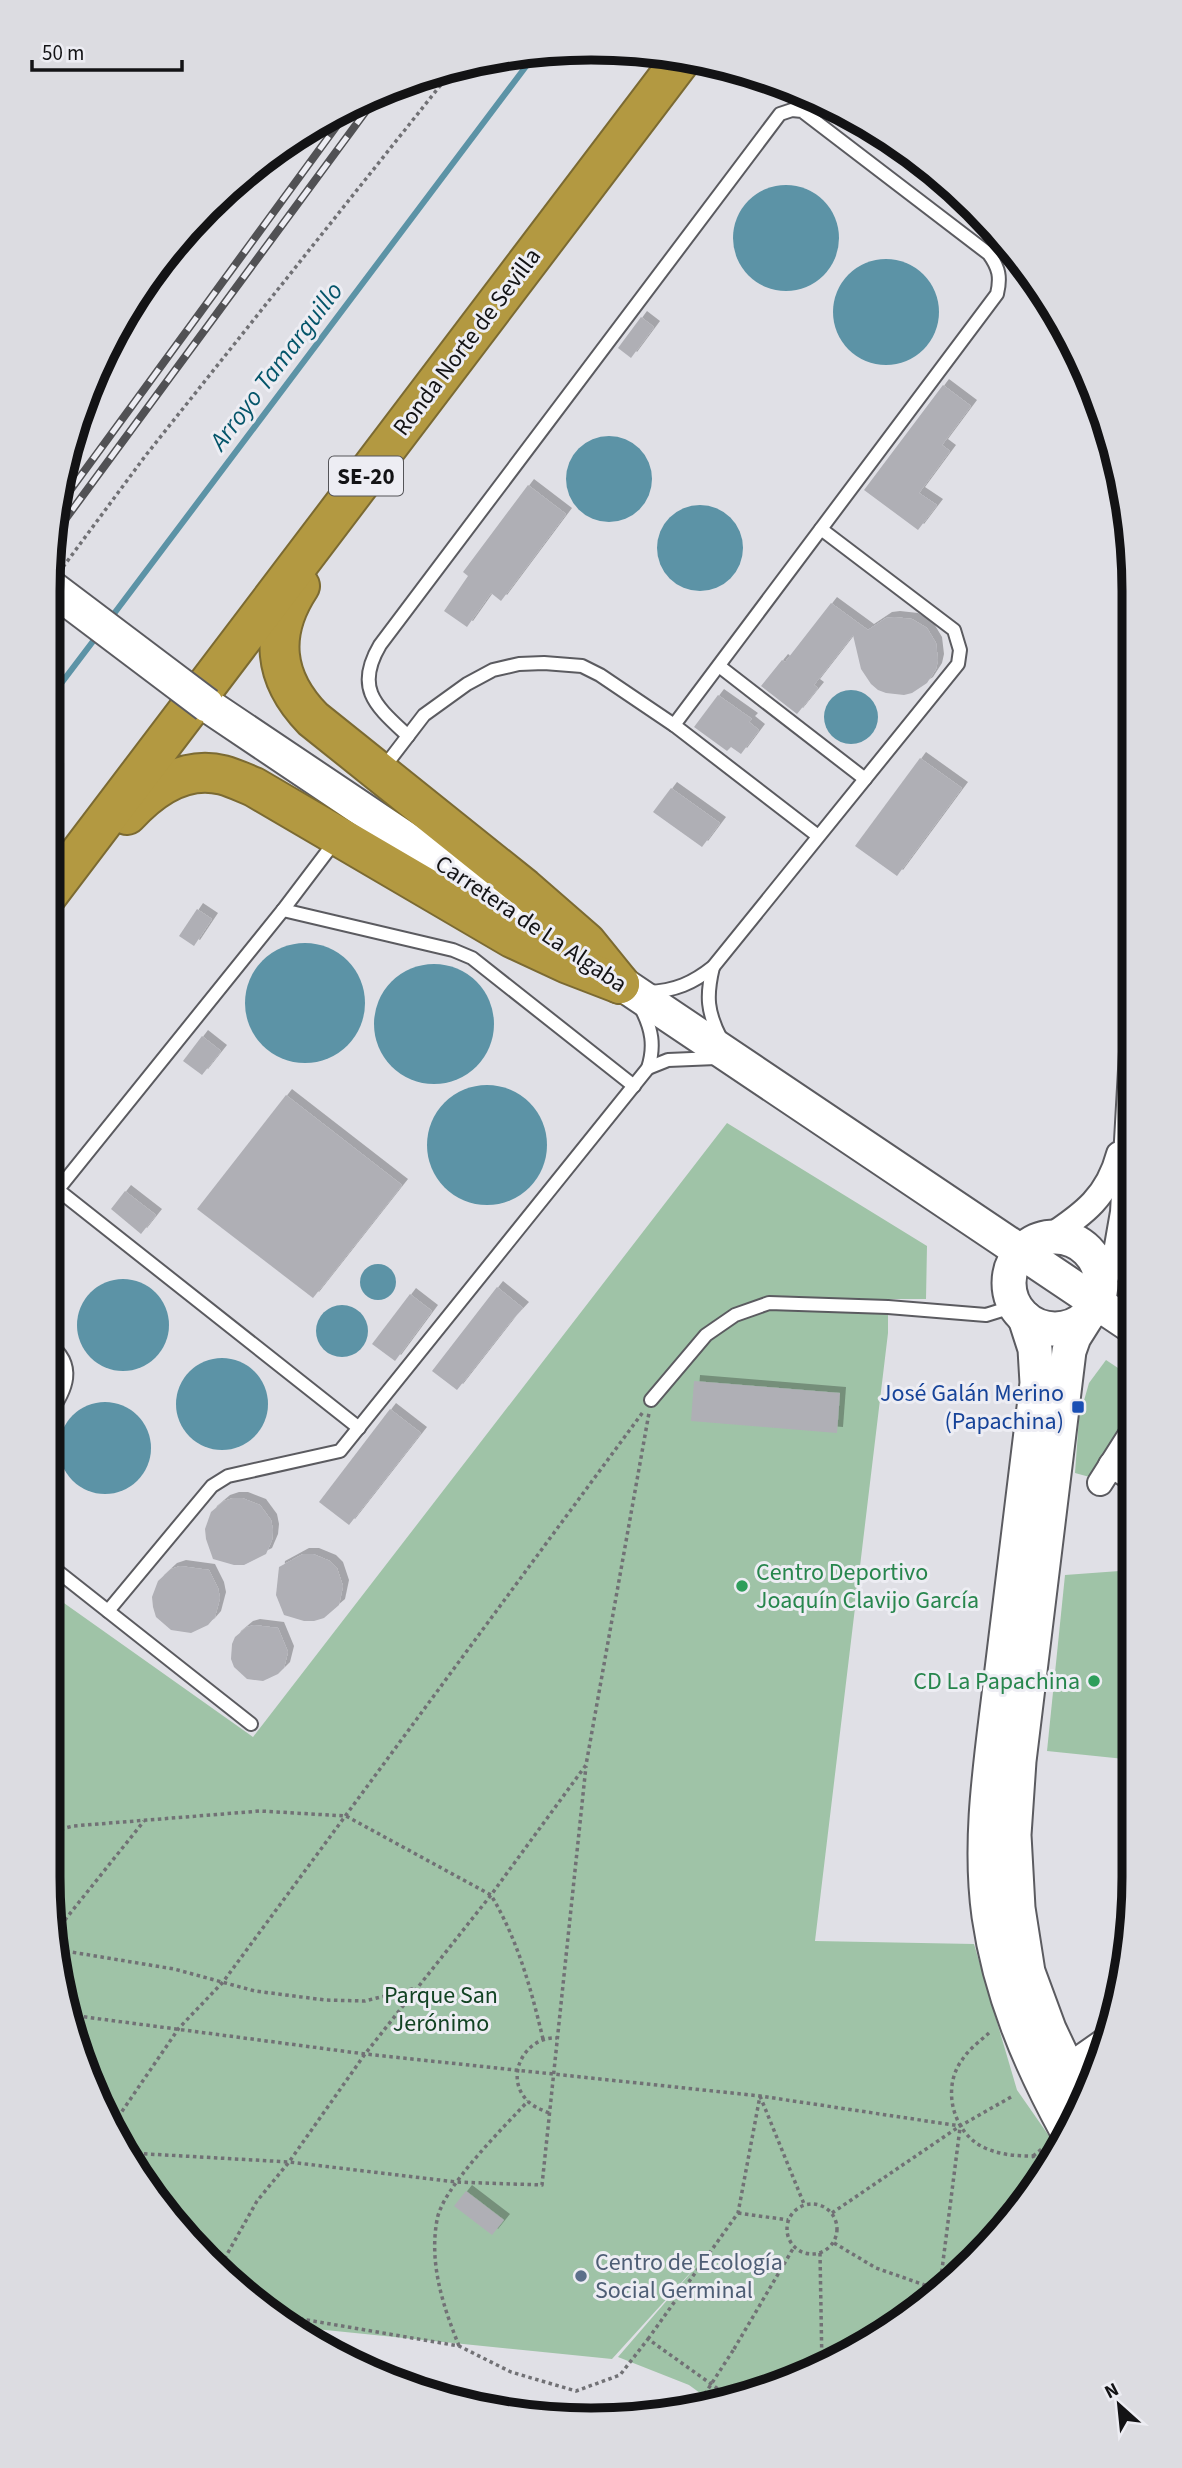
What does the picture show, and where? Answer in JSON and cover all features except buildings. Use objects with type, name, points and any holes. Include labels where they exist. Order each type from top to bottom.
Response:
[{"type":"highway","name":"Ronda Norte de Sevilla","points":[[60,836],[647,63]]},
{"type":"highway","name":"Ronda Norte de Sevilla","points":[[60,878],[677,67]]},
{"type":"highway","points":[[438,380],[287,606],[279,641],[285,682],[298,704],[313,719],[524,887],[586,942],[626,988]]},
{"type":"highway","points":[[60,891],[151,791],[185,776],[205,772],[223,775],[254,787],[512,939],[626,988]]},
{"type":"main road","name":"Carretera de La Algaba","points":[[60,587],[207,705],[626,988],[968,1216],[1036,1244],[1095,1304],[1122,1321]]},
{"type":"main road","points":[[968,1216],[998,1252],[1035,1349],[1037,1384],[990,1771],[985,1857],[989,1916],[1003,1982],[1039,2082],[1054,2137]]},
{"type":"main road","points":[[1036,1244],[1011,1270],[1016,1303],[1041,1328],[1060,1329],[1079,1323],[1095,1304]]},
{"type":"main road","points":[[1039,2082],[1042,2013],[1028,1972],[1018,1908],[1014,1835],[1019,1761],[1069,1351],[1074,1337],[1095,1304]]},
{"type":"main road","points":[[1039,2082],[1074,2097]]},
{"type":"street","points":[[1036,1244],[1077,1219],[1096,1201],[1110,1181],[1122,1139]]},
{"type":"street","points":[[1095,1304],[1116,1252],[1122,1222]]},
{"type":"street","points":[[1122,1448],[1105,1474],[1122,1477]]},
{"type":"street","points":[[1039,2082],[1094,2047]]},
{"type":"lane","points":[[408,736],[383,712],[370,691],[369,663],[380,645],[780,114],[792,110],[802,111],[989,254],[998,267],[1000,282],[997,294],[674,725]]},
{"type":"lane","points":[[626,988],[678,988],[695,981],[713,967],[958,664],[960,650],[954,630],[821,529]]},
{"type":"lane","points":[[388,762],[424,715],[476,679],[502,668],[544,663],[582,666],[600,675],[674,725],[818,836]]},
{"type":"lane","points":[[719,666],[865,779]]},
{"type":"lane","points":[[60,1188],[284,910],[333,844]]},
{"type":"lane","points":[[284,910],[453,950],[472,958],[634,1086]]},
{"type":"lane","points":[[713,967],[707,993],[711,1017],[734,1060]]},
{"type":"lane","points":[[108,1611],[212,1486],[228,1476],[340,1451],[648,1068],[653,1041],[649,1022],[626,988]]},
{"type":"lane","points":[[648,1068],[668,1060],[688,1058],[734,1060]]},
{"type":"lane","points":[[60,1192],[359,1428]]},
{"type":"lane","points":[[651,1400],[706,1335],[735,1315],[769,1303],[888,1307],[986,1315],[1016,1303]]},
{"type":"lane","points":[[60,1355],[66,1367],[65,1391],[60,1398]]},
{"type":"lane","points":[[60,1573],[251,1724]]},
{"type":"path","points":[[61,569],[146,455],[444,81]]},
{"type":"path","points":[[138,2154],[289,2162],[456,2182],[542,2185],[586,1765],[651,1400]]},
{"type":"path","points":[[117,2118],[179,2028],[223,1982],[651,1400]]},
{"type":"path","points":[[223,2261],[257,2201],[289,2162],[365,2054],[491,1895],[586,1765]]},
{"type":"path","points":[[60,1830],[73,1826],[260,1811],[346,1816],[491,1895],[504,1917],[528,1979],[543,2039]]},
{"type":"path","points":[[62,1923],[144,1821]]},
{"type":"path","points":[[65,1951],[174,1969],[255,1991],[325,2000],[365,2001],[418,1987]]},
{"type":"path","points":[[78,2016],[365,2054],[760,2096],[960,2126]]},
{"type":"path","points":[[989,2033],[972,2048],[956,2070],[951,2094],[960,2126],[982,2147],[1008,2156],[1033,2156],[1052,2141]]},
{"type":"path","points":[[549,2113],[536,2108],[528,2101],[520,2090],[518,2071],[530,2046],[543,2039],[557,2038]]},
{"type":"path","points":[[832,2213],[960,2126],[1039,2082]]},
{"type":"path","points":[[760,2096],[804,2204]]},
{"type":"path","points":[[294,2318],[459,2346],[511,2372],[576,2391],[620,2375],[738,2213],[760,2096]]},
{"type":"path","points":[[459,2346],[441,2303],[435,2256],[437,2218],[456,2182],[528,2101]]},
{"type":"path","points":[[942,2276],[960,2126]]},
{"type":"path","points":[[1033,2156],[1038,2164]]},
{"type":"path","points":[[804,2204],[820,2204],[832,2213],[838,2228],[834,2243],[820,2253],[806,2254],[794,2247],[787,2234],[788,2220],[795,2210],[804,2204]]},
{"type":"path","points":[[738,2213],[788,2220]]},
{"type":"path","points":[[834,2243],[876,2268],[929,2287]]},
{"type":"path","points":[[703,2396],[794,2247]]},
{"type":"path","points":[[820,2253],[822,2356]]},
{"type":"path","points":[[648,2339],[723,2392]]},
{"type":"green space","name":"Parque San Jerónimo","points":[[727,1123],[927,1246],[926,1299],[888,1299],[888,1333],[815,1941],[974,1944],[1017,2090],[1052,2141],[1013,2201],[991,2227],[967,2253],[915,2299],[826,2354],[762,2380],[729,2390],[704,2396],[689,2385],[618,2357],[701,2261],[612,2359],[311,2329],[267,2299],[241,2277],[215,2253],[169,2201],[114,2112],[88,2048],[70,1981],[61,1912],[60,1600],[253,1737]]},
{"type":"green space","points":[[1106,1360],[1122,1371],[1122,1439],[1097,1479],[1075,1473],[1079,1418],[1089,1383]]},
{"type":"green space","name":"CD La Papachina","points":[[1122,1571],[1122,1759],[1047,1751],[1065,1575]]},
{"type":"water","points":[[786,185],[806,189],[823,201],[835,218],[839,238],[835,258],[823,275],[806,287],[786,291],[766,287],[749,275],[737,258],[733,238],[737,218],[749,201],[766,189]]},
{"type":"water","points":[[886,259],[906,263],[923,275],[935,292],[939,312],[935,332],[923,349],[906,361],[886,365],[866,361],[849,349],[837,332],[833,312],[837,292],[849,275],[866,263]]},
{"type":"water","points":[[609,436],[633,443],[645,455],[652,479],[645,503],[633,515],[609,522],[585,515],[573,503],[566,479],[573,455],[585,443]]},
{"type":"water","points":[[700,505],[724,512],[736,524],[743,548],[736,572],[724,584],[700,591],[676,584],[664,572],[657,548],[664,524],[676,512]]},
{"type":"water","points":[[851,690],[870,698],[878,717],[870,736],[851,744],[832,736],[824,717],[832,698]]},
{"type":"water","points":[[305,943],[328,947],[348,960],[361,980],[365,1003],[361,1026],[348,1046],[328,1059],[305,1063],[282,1059],[262,1046],[249,1026],[245,1003],[249,980],[262,960],[282,947]]},
{"type":"water","points":[[434,964],[457,968],[477,981],[490,1001],[494,1024],[490,1047],[477,1067],[457,1080],[434,1084],[411,1080],[391,1067],[378,1047],[374,1024],[378,1001],[391,981],[411,968]]},
{"type":"water","points":[[487,1085],[510,1089],[530,1102],[543,1122],[547,1145],[543,1168],[530,1188],[510,1201],[487,1205],[464,1201],[444,1188],[431,1168],[427,1145],[431,1122],[444,1102],[464,1089]]},
{"type":"water","points":[[378,1264],[391,1269],[396,1282],[391,1295],[378,1300],[365,1295],[360,1282],[365,1269]]},
{"type":"water","points":[[123,1279],[141,1282],[156,1292],[166,1307],[169,1325],[166,1343],[156,1358],[141,1368],[123,1371],[105,1368],[90,1358],[80,1343],[77,1325],[80,1307],[90,1292],[105,1282]]},
{"type":"water","points":[[342,1305],[352,1307],[360,1313],[366,1321],[366,1341],[360,1349],[352,1355],[342,1357],[332,1355],[324,1349],[318,1341],[316,1331],[318,1321],[324,1313],[332,1307]]},
{"type":"water","points":[[222,1358],[240,1361],[255,1371],[265,1386],[268,1404],[265,1422],[255,1437],[240,1447],[222,1450],[204,1447],[189,1437],[179,1422],[176,1404],[179,1386],[189,1371],[204,1361]]},
{"type":"water","points":[[105,1402],[123,1405],[138,1415],[148,1430],[148,1466],[138,1481],[123,1491],[105,1494],[87,1491],[72,1481],[62,1466],[62,1430],[72,1415],[87,1405]]},
{"type":"waterway","name":"Arroyo Tamarguillo","points":[[110,619],[528,63]]},
{"type":"waterway","name":"Arroyo Tamarguillo","points":[[60,685],[97,636]]},
{"type":"railway","points":[[64,521],[368,109]]},
{"type":"railway","points":[[69,492],[338,124]]},
{"type":"place","name":"José Galán Merino (Papachina)","points":[[1078,1407]]},
{"type":"place","name":"Centro Deportivo Joaquín Clavijo García","points":[[742,1586]]},
{"type":"place","name":"CD La Papachina","points":[[1094,1681]]},
{"type":"place","name":"Centro de Ecología Social Germinal","points":[[581,2276]]}]
